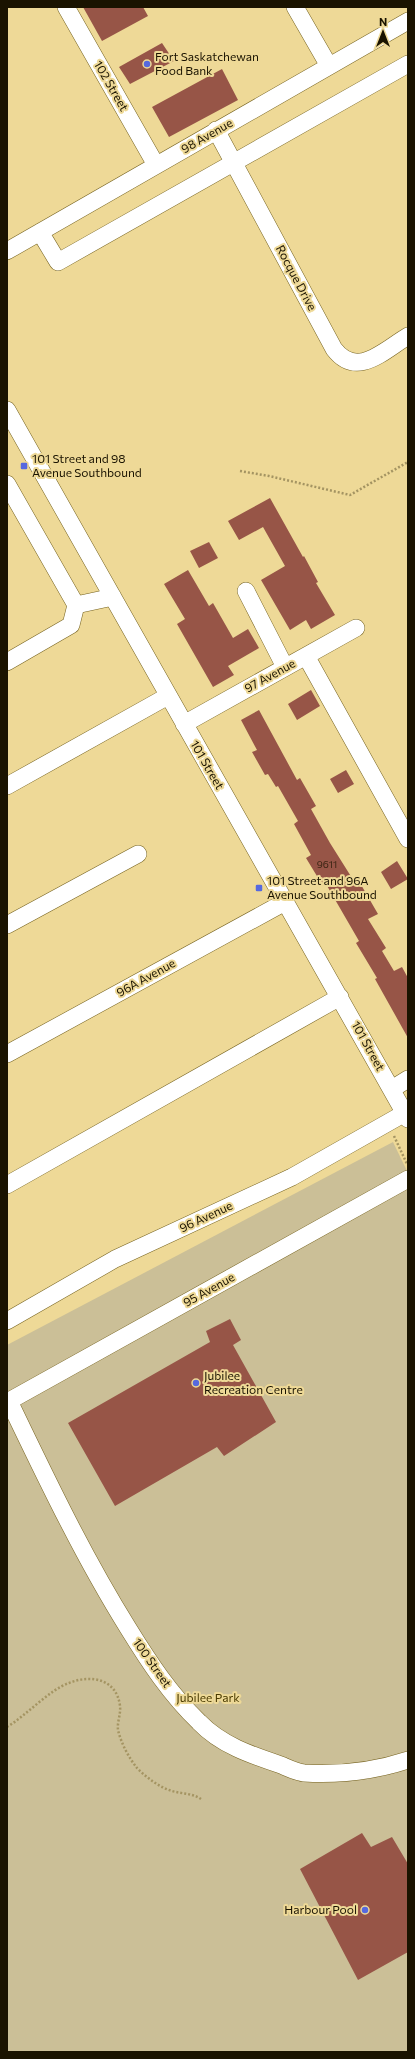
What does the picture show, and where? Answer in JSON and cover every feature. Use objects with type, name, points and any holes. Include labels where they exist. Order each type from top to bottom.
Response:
[{"type":"street","name":"102 Street","points":[[66,7],[156,165]]},
{"type":"street","points":[[295,7],[329,66]]},
{"type":"street","name":"98 Avenue","points":[[7,251],[408,21]]},
{"type":"street","points":[[40,232],[58,262],[408,64]]},
{"type":"street","name":"Rocque Drive","points":[[216,130],[340,358],[350,363],[359,364],[408,336]]},
{"type":"street","name":"101 Street","points":[[7,410],[406,1116]]},
{"type":"street","points":[[7,484],[76,605],[72,625],[7,662]]},
{"type":"street","points":[[246,591],[285,668]]},
{"type":"street","points":[[76,605],[113,597]]},
{"type":"street","name":"97 Avenue","points":[[184,724],[356,628]]},
{"type":"street","points":[[306,656],[408,838]]},
{"type":"street","points":[[7,786],[168,696]]},
{"type":"street","points":[[7,925],[138,854]]},
{"type":"street","name":"96A Avenue","points":[[7,1054],[285,902]]},
{"type":"street","points":[[7,1185],[340,997]]},
{"type":"street","points":[[392,1089],[408,1079]]},
{"type":"street","name":"96 Avenue","points":[[7,1321],[115,1259],[292,1177],[388,1123],[406,1116]]},
{"type":"street","name":"95 Avenue","points":[[9,1401],[408,1179]]},
{"type":"street","name":"100 Street","points":[[9,1401],[102,1587],[157,1675],[199,1723],[220,1739],[244,1752],[302,1773],[346,1773],[384,1768],[408,1760]]},
{"type":"path","points":[[240,471],[269,476],[350,495],[408,462]]},
{"type":"path","points":[[388,1123],[408,1167]]},
{"type":"path","points":[[7,1727],[22,1718],[52,1693],[68,1683],[81,1680],[104,1681],[114,1689],[118,1700],[119,1734],[136,1766],[155,1784],[172,1791],[196,1796],[201,1799]]},
{"type":"green space","name":"Jubilee Park","points":[[393,1142],[408,1173],[408,2052],[7,2052],[7,1345]]},
{"type":"building","points":[[83,7],[143,7],[148,16],[102,41]]},
{"type":"building","name":"Fort Saskatchewan Food Bank","points":[[162,43],[174,61],[130,84],[119,67]]},
{"type":"building","points":[[222,69],[238,100],[169,137],[152,107]]},
{"type":"building","points":[[270,498],[303,557],[304,556],[318,582],[316,583],[335,615],[311,629],[306,620],[290,630],[261,580],[285,566],[263,527],[239,540],[228,521]]},
{"type":"building","points":[[209,542],[218,558],[199,568],[190,551]]},
{"type":"building","points":[[188,570],[209,606],[213,603],[233,638],[248,629],[259,648],[228,666],[234,675],[213,687],[177,624],[185,619],[164,584]]},
{"type":"building","points":[[311,690],[320,706],[297,720],[288,704]]},
{"type":"building","points":[[259,710],[297,780],[300,778],[316,806],[311,809],[330,843],[352,878],[356,876],[378,914],[368,919],[386,948],[382,951],[394,971],[402,967],[408,978],[408,1038],[375,979],[377,978],[356,943],[359,941],[326,884],[323,886],[306,858],[311,855],[294,824],[298,821],[278,786],[276,787],[268,774],[265,775],[252,752],[257,750],[241,720]]},
{"type":"building","points":[[346,770],[354,784],[338,793],[330,779]]},
{"type":"building","points":[[397,861],[408,879],[391,889],[381,872]]},
{"type":"building","name":"Jubilee Recreation Centre","points":[[230,1319],[241,1340],[233,1345],[276,1422],[224,1456],[217,1447],[115,1506],[68,1423],[210,1342],[206,1331]]},
{"type":"building","name":"Harbour Pool","points":[[362,1833],[371,1847],[392,1837],[408,1864],[408,1952],[358,1980],[300,1869]]},
{"type":"place","name":"Fort Saskatchewan Food Bank","points":[[147,64]]},
{"type":"place","name":"101 Street and 98 Avenue Southbound","points":[[24,466]]},
{"type":"place","name":"101 Street and 96A Avenue Southbound","points":[[259,888]]},
{"type":"place","name":"Jubilee Recreation Centre","points":[[196,1383]]},
{"type":"place","name":"Harbour Pool","points":[[365,1910]]}]
